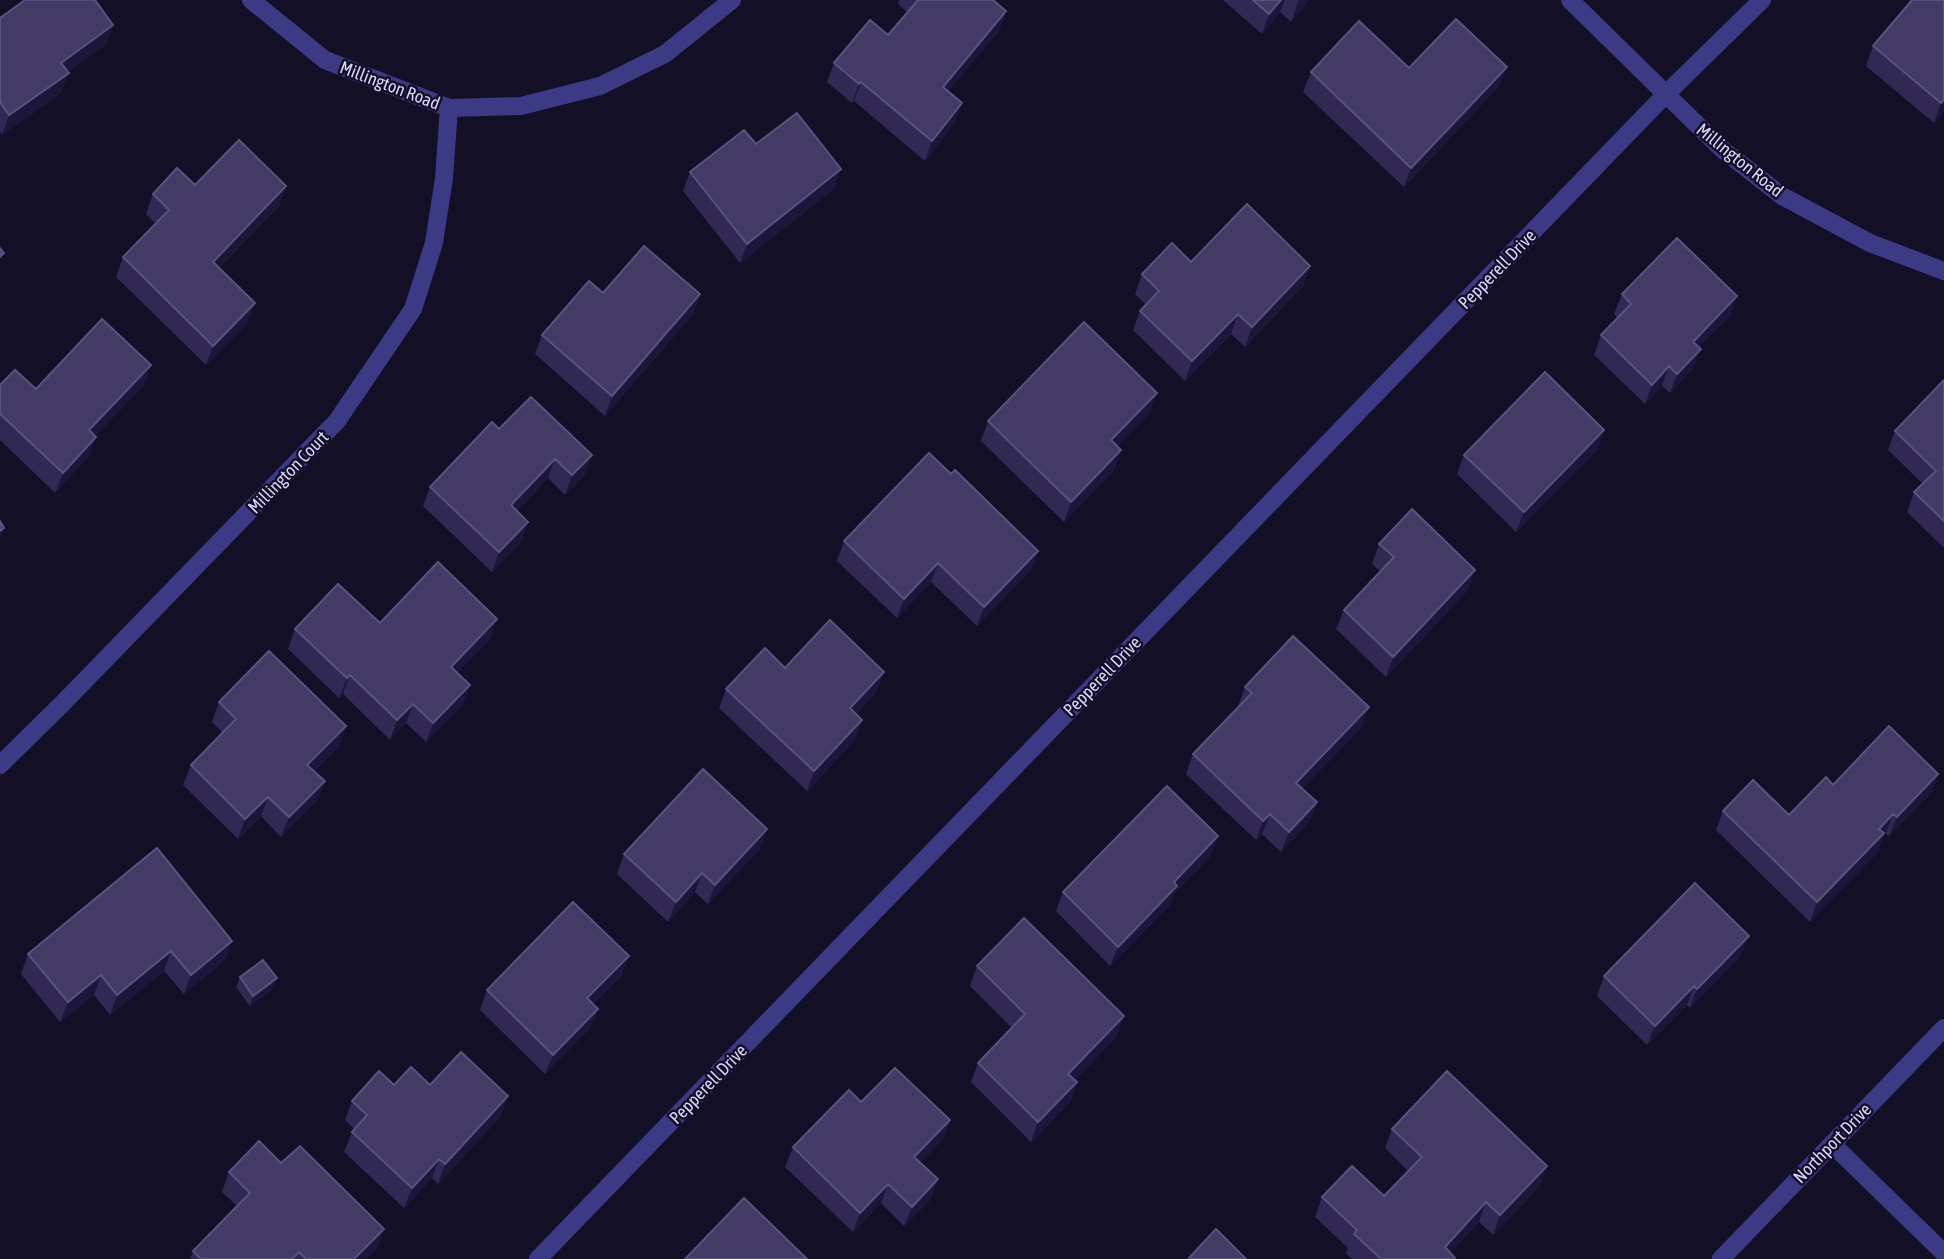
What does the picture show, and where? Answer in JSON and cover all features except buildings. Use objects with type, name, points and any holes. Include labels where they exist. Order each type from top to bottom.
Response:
[{"type":"street","name":"Millington Road","points":[[251,0],[325,60],[449,108],[521,106],[600,86],[665,54],[732,0]]},
{"type":"street","name":"Millington Road","points":[[1570,0],[1723,150],[1782,196],[1870,243],[1944,271]]},
{"type":"street","name":"Pepperell Drive","points":[[538,1259],[1667,94],[1762,0]]},
{"type":"street","name":"Millington Court","points":[[0,765],[337,421],[413,309],[434,243],[444,178],[449,108]]},
{"type":"street","name":"Northport Drive","points":[[1721,1259],[1944,1028]]},
{"type":"street","points":[[1832,1144],[1944,1253]]}]
